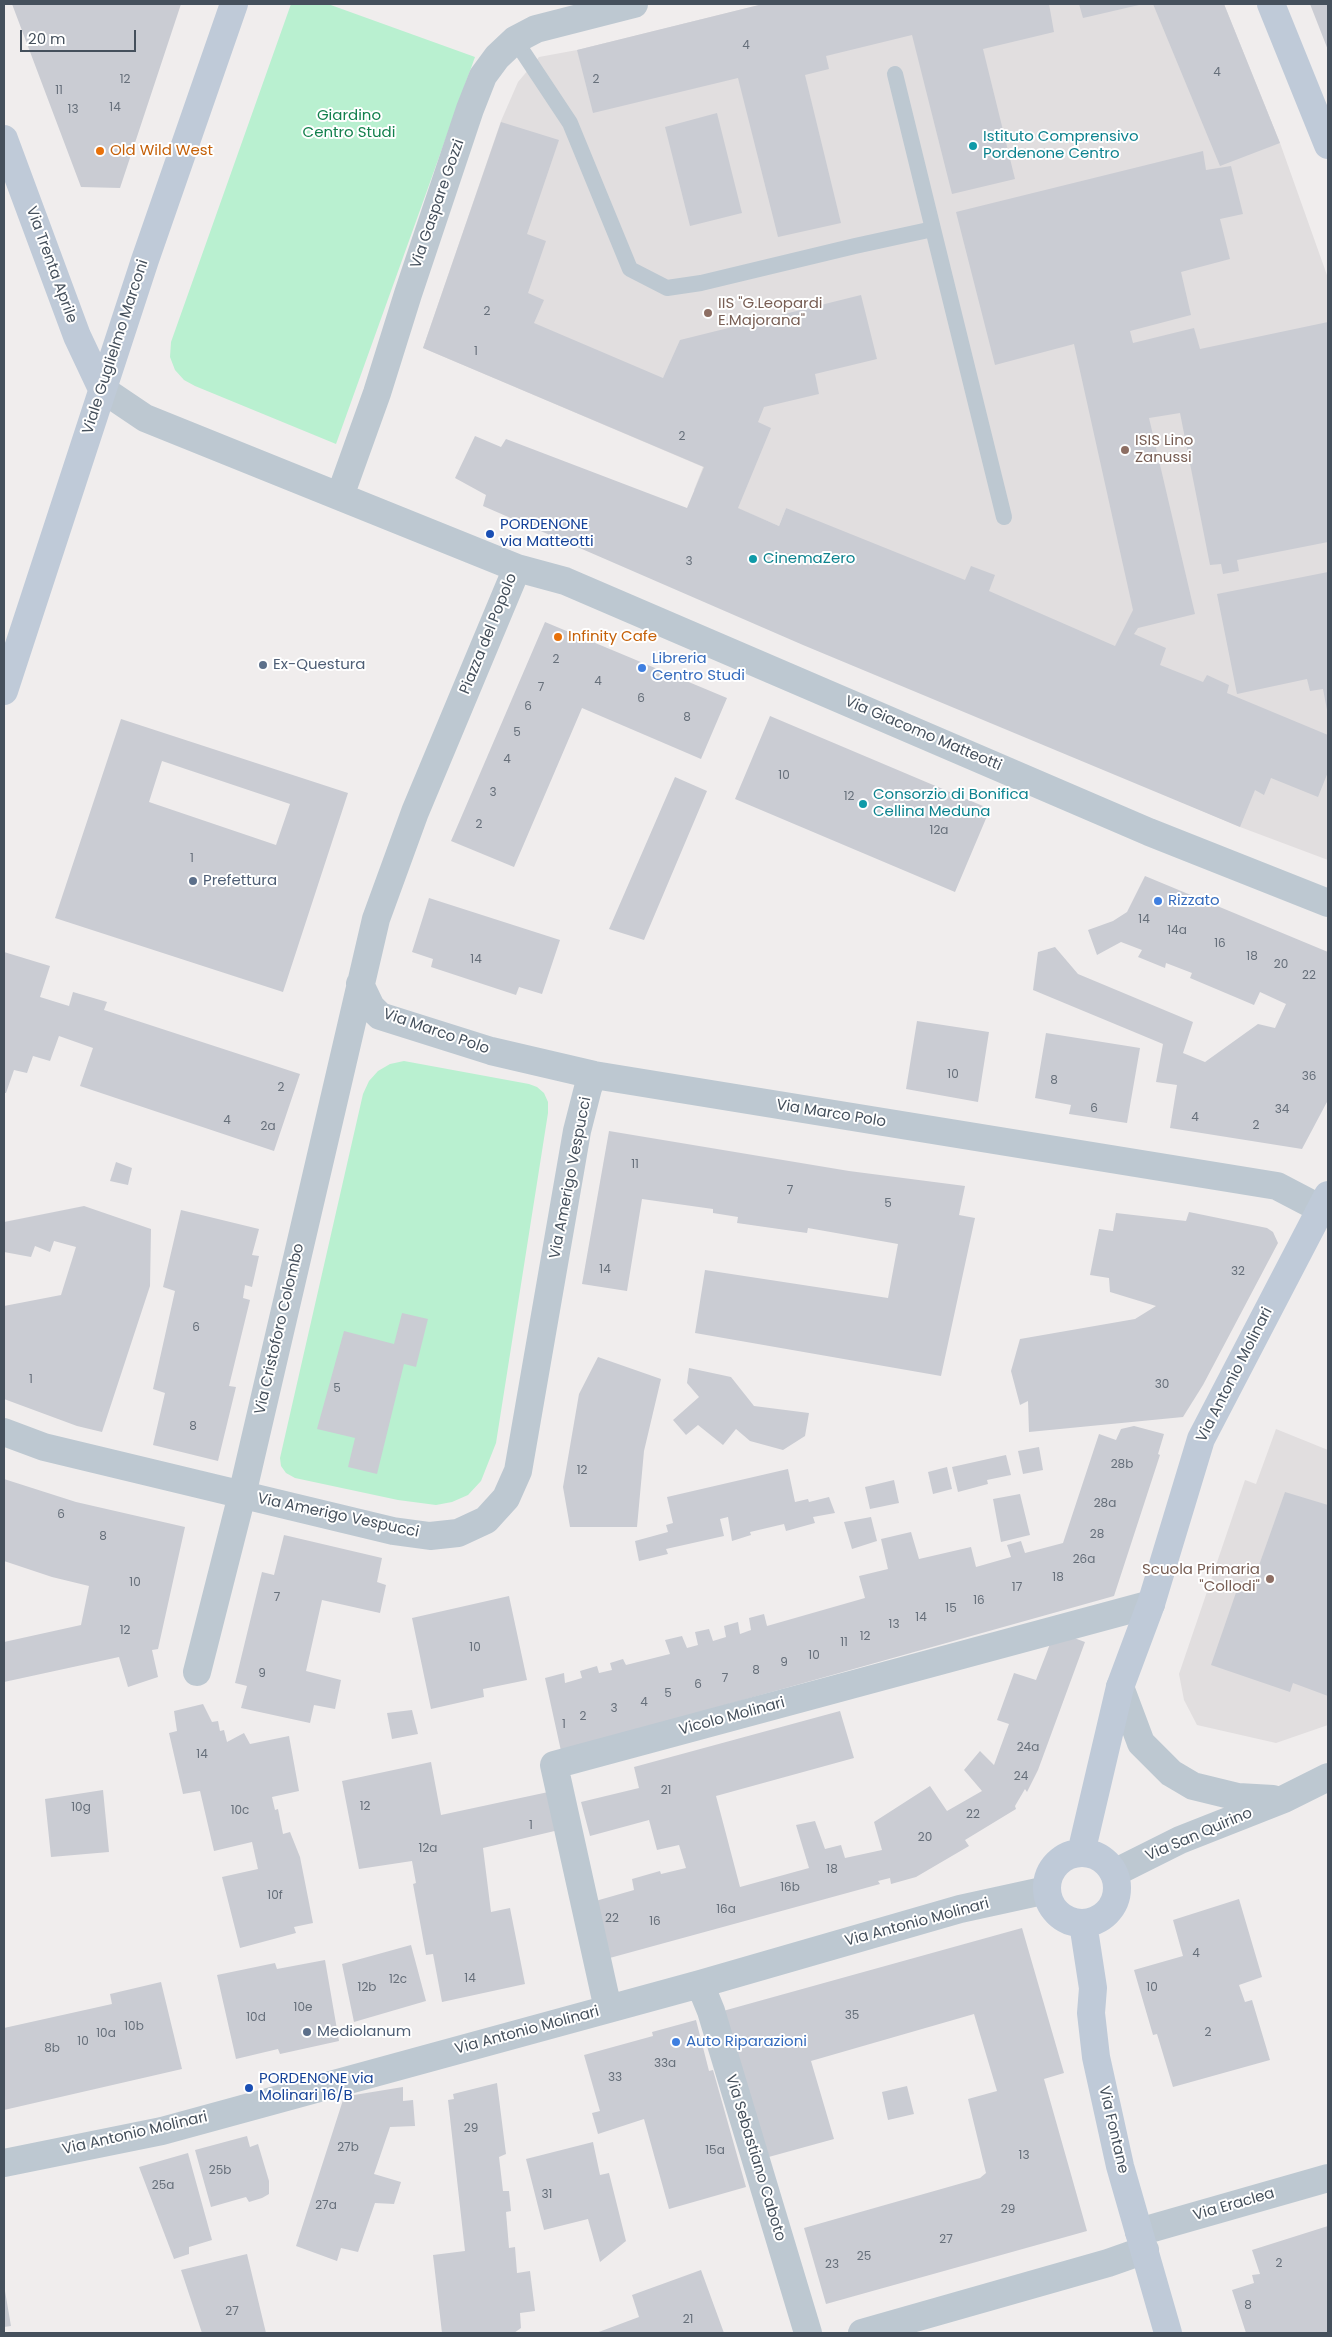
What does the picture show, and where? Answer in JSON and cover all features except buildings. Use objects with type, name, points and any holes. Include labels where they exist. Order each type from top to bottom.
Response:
[{"type":"street","name":"Viale Guglielmo Marconi","points":[[4,691],[11,642],[102,389],[234,4]]},
{"type":"street","name":"Via Gaspare Gozzi","points":[[340,496],[377,393],[470,109],[484,76],[497,57],[515,40],[536,29],[634,4]]},
{"type":"street","points":[[1271,4],[1328,145]]},
{"type":"street","name":"Via Trenta Aprile","points":[[4,139],[77,336],[102,389]]},
{"type":"street","name":"Piazza del Popolo","points":[[102,389],[145,418],[517,568],[415,812],[376,919],[360,984]]},
{"type":"street","name":"Via Giacomo Matteotti","points":[[517,568],[566,581],[1149,832],[1328,903]]},
{"type":"street","name":"Via Marco Polo","points":[[360,984],[371,1007],[380,1016],[491,1052],[594,1075],[1277,1186],[1324,1202]]},
{"type":"street","name":"Via Cristoforo Colombo","points":[[197,1672],[242,1495],[360,984]]},
{"type":"street","name":"Via Amerigo Vespucci","points":[[4,1432],[44,1447],[393,1531],[430,1536],[458,1533],[486,1520],[506,1498],[518,1471],[525,1442],[577,1131],[588,1088],[594,1075]]},
{"type":"street","name":"Via Antonio Molinari","points":[[1081,1853],[1120,1687],[1151,1604],[1201,1439],[1324,1202]]},
{"type":"street","name":"Vicolo Molinari","points":[[608,2009],[554,1765],[1151,1604]]},
{"type":"street","name":"Via San Quirino","points":[[1120,1687],[1141,1743],[1171,1773],[1193,1786],[1238,1798],[1284,1799]]},
{"type":"street","name":"Via San Quirino","points":[[1114,1873],[1180,1840],[1284,1799],[1328,1777]]},
{"type":"street","points":[[1093,1854],[1107,1863],[1114,1873],[1117,1892],[1114,1903],[1106,1913],[1096,1920],[1083,1923],[1071,1921],[1057,1912],[1050,1902],[1048,1890],[1050,1873],[1057,1863],[1069,1855],[1093,1854]]},
{"type":"street","name":"Via Antonio Molinari","points":[[4,2163],[162,2131],[700,1984],[960,1909],[1048,1890]]},
{"type":"street","name":"Via Fontane","points":[[1083,1923],[1093,1988],[1091,2013],[1096,2057],[1120,2166],[1168,2333]]},
{"type":"street","name":"Via Sebastiano Caboto","points":[[700,1984],[711,2011],[808,2333]]},
{"type":"street","name":"Via Eraclea","points":[[1142,2241],[1328,2178]]},
{"type":"street","points":[[862,2333],[1108,2263],[1142,2241]]},
{"type":"lane","points":[[515,40],[570,123],[630,269],[666,288],[701,283],[855,246],[933,230]]},
{"type":"lane","points":[[895,74],[1004,517]]},
{"type":"shaded area","points":[[763,4],[1224,4],[1280,143],[1328,278],[1328,860],[1240,827],[1085,761],[786,508],[779,526],[694,490],[703,467],[423,348],[501,121],[518,82],[539,57],[577,50]]},
{"type":"shaded area","name":"Scuola Primaria \"Collodi\"","points":[[1276,1429],[1328,1450],[1328,1725],[1276,1743],[1197,1725],[1184,1700],[1179,1674],[1245,1480],[1256,1484]]},
{"type":"green space","name":"Giardino Centro Studi","points":[[291,4],[328,4],[475,57],[336,444],[195,386],[184,380],[175,370],[170,357],[171,342]]},
{"type":"green space","points":[[404,1061],[529,1084],[537,1087],[544,1093],[548,1102],[548,1113],[496,1443],[481,1481],[468,1495],[452,1502],[436,1505],[398,1500],[295,1478],[286,1473],[281,1466],[280,1458],[363,1094],[369,1081],[378,1071],[390,1064]]},
{"type":"place","name":"Istituto Comprensivo Pordenone Centro","points":[[973,146]]},
{"type":"place","name":"Old Wild West","points":[[100,151]]},
{"type":"place","name":"IIS \"G.Leopardi E.Majorana\"","points":[[708,313]]},
{"type":"place","name":"ISIS Lino Zanussi","points":[[1125,450]]},
{"type":"place","name":"PORDENONE via Matteotti","points":[[490,534]]},
{"type":"place","name":"CinemaZero","points":[[753,559]]},
{"type":"place","name":"Infinity Cafe","points":[[558,637]]},
{"type":"place","name":"Ex-Questura","points":[[263,665]]},
{"type":"place","name":"Libreria Centro Studi","points":[[642,668]]},
{"type":"place","name":"Consorzio di Bonifica Cellina Meduna","points":[[863,804]]},
{"type":"place","name":"Prefettura","points":[[193,881]]},
{"type":"place","name":"Rizzato","points":[[1158,901]]},
{"type":"place","name":"Scuola Primaria \"Collodi\"","points":[[1270,1579]]},
{"type":"place","name":"Mediolanum","points":[[307,2032]]},
{"type":"place","name":"Auto Riparazioni","points":[[676,2042]]},
{"type":"place","name":"PORDENONE via Molinari 16/B","points":[[249,2088]]}]
